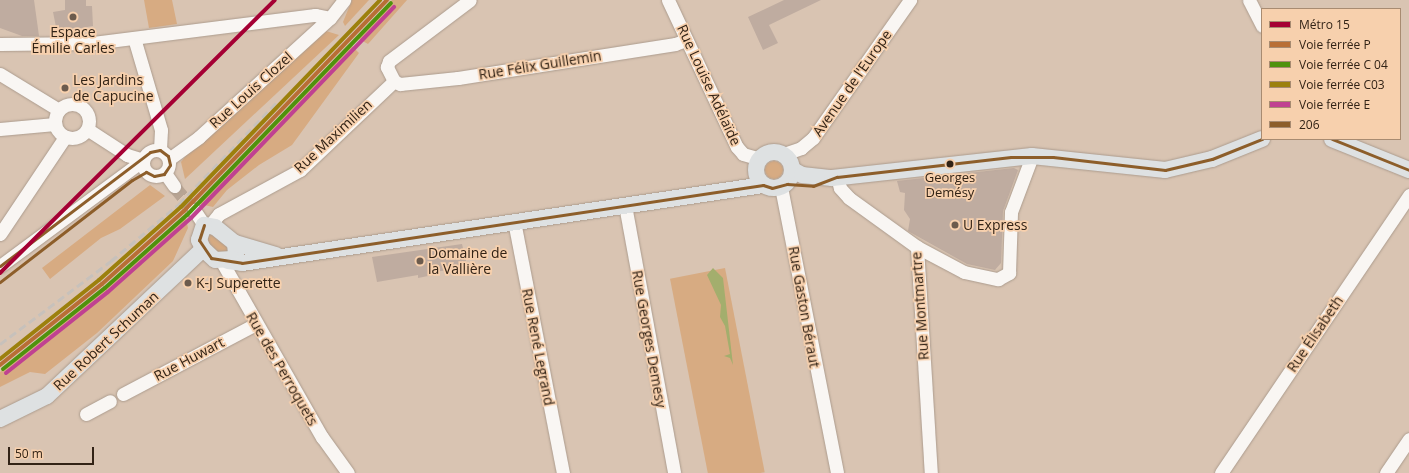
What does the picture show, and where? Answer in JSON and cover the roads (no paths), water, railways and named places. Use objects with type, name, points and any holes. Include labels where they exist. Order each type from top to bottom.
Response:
[{"type":"main road","points":[[284,256],[235,243],[207,225],[199,240],[203,249],[211,258],[225,262],[242,263],[514,221],[763,185],[787,180],[813,186],[834,177],[1032,156],[1165,170],[1212,159],[1261,139]]},
{"type":"main road","points":[[1334,140],[1409,170]]},
{"type":"main road","points":[[729,190],[772,152],[784,154],[790,161],[787,180]]},
{"type":"main road","points":[[758,163],[763,185]]},
{"type":"main road","points":[[225,262],[236,254],[235,243]]},
{"type":"main road","name":"Rue Robert Schuman","points":[[0,419],[47,396],[203,249]]},
{"type":"street","name":"Rue Louis Clozel","points":[[165,155],[199,137],[330,18],[344,0]]},
{"type":"street","points":[[394,81],[387,67],[389,61],[470,0]]},
{"type":"street","name":"Rue Louise Adélaïde","points":[[668,0],[740,151],[758,163]]},
{"type":"street","name":"Avenue de l'Europe","points":[[784,154],[801,148],[813,138],[910,0]]},
{"type":"street","points":[[1249,0],[1261,24]]},
{"type":"street","points":[[0,44],[65,44],[134,38],[315,15],[330,18]]},
{"type":"street","points":[[134,38],[161,130],[165,155],[165,173],[174,186]]},
{"type":"street","name":"Rue Félix Guillemin","points":[[394,81],[400,84],[458,78],[675,44],[686,40]]},
{"type":"street","points":[[0,74],[59,110]]},
{"type":"street","name":"Rue Maximilien","points":[[207,225],[219,214],[300,170],[394,81]]},
{"type":"street","points":[[55,124],[59,110],[68,104],[84,109],[89,118],[87,129],[80,137],[65,137]]},
{"type":"street","points":[[0,129],[55,124]]},
{"type":"street","points":[[55,124],[65,137]]},
{"type":"street","points":[[87,129],[127,155],[143,160]]},
{"type":"street","points":[[0,234],[65,137]]},
{"type":"street","points":[[0,266],[143,160],[150,152],[165,155]]},
{"type":"street","points":[[917,247],[964,272],[998,279],[1009,273],[1011,212],[1032,156]]},
{"type":"street","points":[[143,160],[145,170],[150,175],[159,176],[165,173]]},
{"type":"street","name":"Rue Montmartre","points":[[834,177],[840,188],[849,198],[917,247],[931,473]]},
{"type":"street","name":"Rue Gaston Béraut","points":[[787,180],[837,473]]},
{"type":"street","name":"Rue Élisabeth","points":[[1221,473],[1409,195]]},
{"type":"street","name":"Rue Georges Demesy","points":[[625,206],[674,473]]},
{"type":"street","points":[[194,210],[207,225]]},
{"type":"street","name":"Rue René Legrand","points":[[514,221],[563,473]]},
{"type":"street","name":"Rue des Perroquets","points":[[225,262],[256,324],[322,437],[348,473]]},
{"type":"street","name":"Rue Huwart","points":[[123,394],[256,324]]},
{"type":"street","points":[[86,414],[110,401]]},
{"type":"street","points":[[1386,473],[1409,440]]},
{"type":"tunnel","points":[[174,186],[194,210]]},
{"type":"railway","points":[[0,344],[111,261],[179,204],[277,102]]},
{"type":"metro line","name":"15","points":[[0,273],[275,0]]},
{"type":"rail line","name":"C03","points":[[0,359],[99,280],[181,207],[380,0]]},
{"type":"rail line","name":"P","points":[[0,365],[102,284],[184,211],[387,0]]},
{"type":"rail line","name":"E","points":[[6,373],[108,292],[191,218],[394,7]]},
{"type":"place","name":"Espace Émilie Carles","points":[[73,17]]},
{"type":"place","name":"Les Jardins de Capucine","points":[[65,88]]},
{"type":"place","name":"Georges Demésy","points":[[950,164]]},
{"type":"place","name":"U Express","points":[[955,225]]},
{"type":"place","name":"Domaine de la Vallière","points":[[420,261]]},
{"type":"place","name":"K-J Superette","points":[[188,283]]}]
